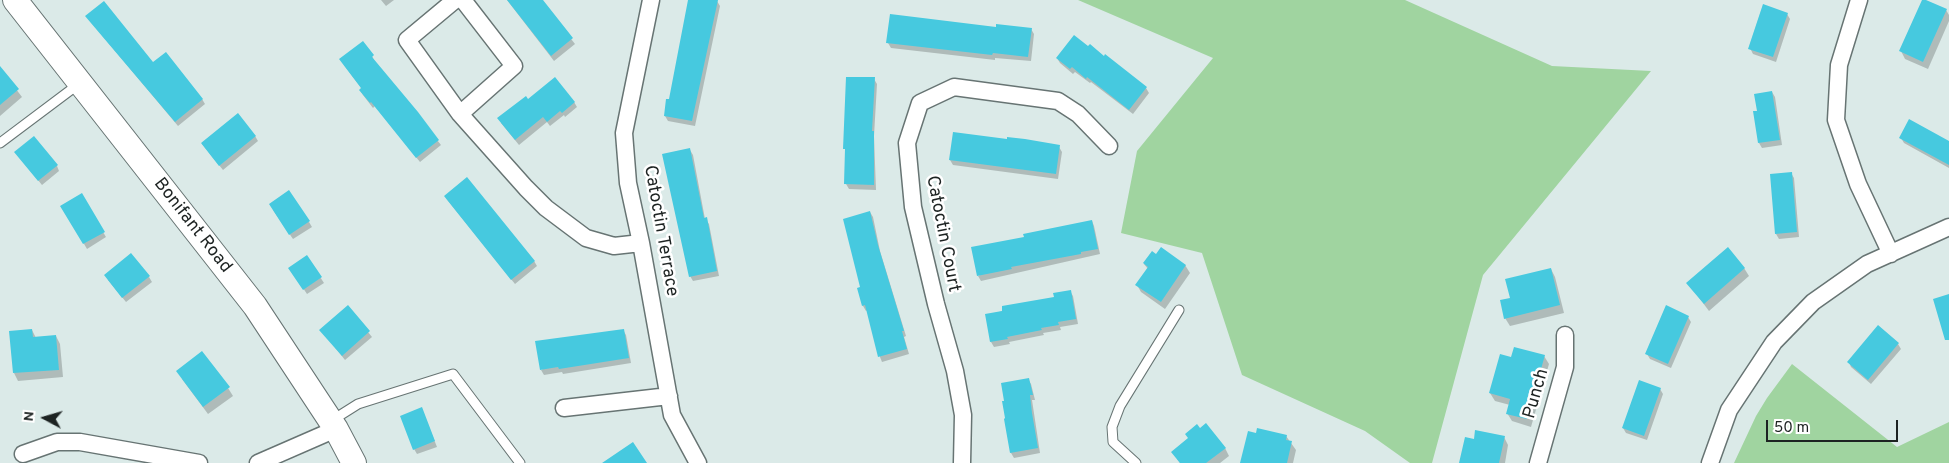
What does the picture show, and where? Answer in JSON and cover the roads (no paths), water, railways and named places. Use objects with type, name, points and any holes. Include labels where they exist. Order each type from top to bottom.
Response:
[{"type":"main road","name":"Bonifant Road","points":[[15,0],[255,306],[333,425],[354,463]]},
{"type":"street","points":[[455,0],[406,40],[460,114],[546,208],[586,238],[614,246],[642,243]]},
{"type":"street","points":[[460,114],[514,66],[463,0]]},
{"type":"street","name":"Catoctin Terrace","points":[[651,0],[624,133],[628,183],[642,243],[672,415],[698,463]]},
{"type":"street","points":[[1859,0],[1839,65],[1836,120],[1858,184],[1891,254]]},
{"type":"street","name":"Catoctin Court","points":[[962,463],[963,414],[955,371],[936,304],[913,207],[907,143],[920,103],[954,87],[1058,102],[1078,114],[1109,146]]},
{"type":"street","points":[[1710,463],[1729,410],[1774,342],[1813,302],[1867,264],[1949,227]]},
{"type":"street","name":"Punch","points":[[1538,463],[1565,367],[1564,335]]},
{"type":"street","points":[[564,408],[670,396]]},
{"type":"street","points":[[258,463],[333,425]]},
{"type":"street","points":[[23,454],[57,442],[80,442],[199,463]]},
{"type":"lane","points":[[0,143],[80,83]]},
{"type":"lane","points":[[1136,463],[1113,442],[1112,427],[1120,406],[1179,310]]},
{"type":"lane","points":[[333,425],[358,404],[453,374],[520,463]]}]
